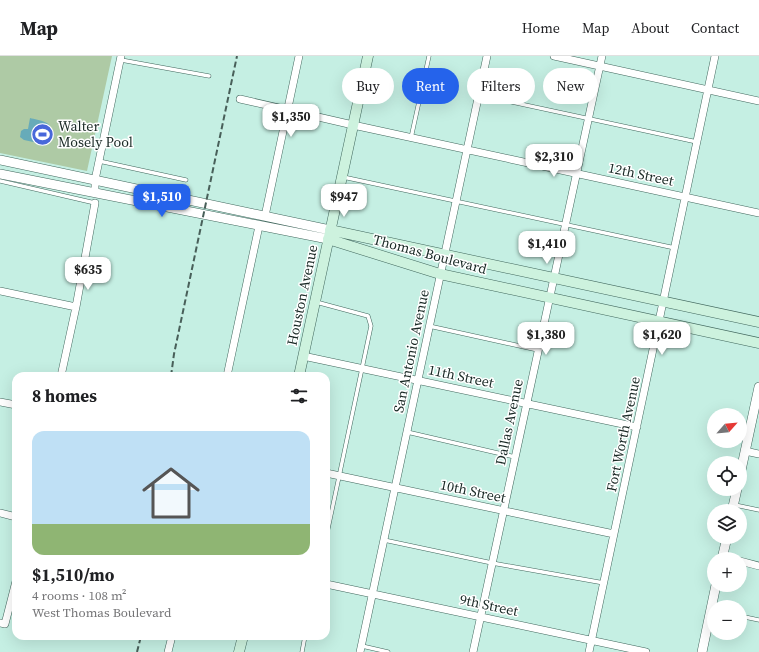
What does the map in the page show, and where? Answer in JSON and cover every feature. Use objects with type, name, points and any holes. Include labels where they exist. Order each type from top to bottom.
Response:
[{"type":"main road","name":"Houston Avenue","points":[[300,372],[368,56]]},
{"type":"main road","name":"Thomas Boulevard","points":[[329,235],[444,255],[759,322]]},
{"type":"main road","name":"Thomas Boulevard","points":[[329,235],[440,274],[759,343]]},
{"type":"main road","points":[[239,652],[242,640]]},
{"type":"street","points":[[265,216],[299,56]]},
{"type":"street","name":"San Antonio Avenue","points":[[485,68],[488,56]]},
{"type":"street","points":[[554,56],[759,101]]},
{"type":"street","name":"Dallas Avenue","points":[[473,652],[602,56]]},
{"type":"street","name":"Fort Worth Avenue","points":[[589,652],[660,322],[715,56]]},
{"type":"street","points":[[95,193],[95,180],[121,58]]},
{"type":"street","name":"12th Street","points":[[240,99],[411,138],[759,213]]},
{"type":"street","name":"San Antonio Avenue","points":[[361,649],[477,104]]},
{"type":"street","points":[[0,160],[265,216],[329,235]]},
{"type":"street","points":[[0,174],[259,226],[329,235]]},
{"type":"street","points":[[62,372],[76,307],[95,203]]},
{"type":"street","points":[[228,372],[259,226]]},
{"type":"street","points":[[0,291],[76,307]]},
{"type":"street","name":"11th Street","points":[[303,356],[637,428]]},
{"type":"street","points":[[744,456],[759,387]]},
{"type":"street","points":[[0,402],[12,404]]},
{"type":"street","points":[[745,451],[759,454]]},
{"type":"street","name":"10th Street","points":[[330,474],[614,534]]},
{"type":"street","points":[[0,513],[12,516]]},
{"type":"street","points":[[747,563],[759,566]]},
{"type":"street","name":"9th Street","points":[[330,585],[646,652]]},
{"type":"street","points":[[3,623],[12,594]]},
{"type":"street","points":[[702,652],[707,631]]},
{"type":"street","points":[[168,652],[171,640]]},
{"type":"lane","points":[[411,138],[429,56]]},
{"type":"lane","points":[[121,58],[209,76]]},
{"type":"lane","points":[[520,104],[697,142]]},
{"type":"lane","points":[[99,161],[186,180]]},
{"type":"lane","points":[[342,177],[675,248]]},
{"type":"lane","points":[[0,181],[95,203]]},
{"type":"lane","points":[[315,302],[368,316],[371,326],[330,519]]},
{"type":"lane","points":[[429,326],[538,350]]},
{"type":"lane","points":[[407,432],[515,457]]},
{"type":"lane","points":[[747,509],[759,510]]},
{"type":"lane","points":[[384,540],[492,563],[604,583]]},
{"type":"lane","points":[[747,617],[759,620]]},
{"type":"lane","points":[[302,652],[304,640]]},
{"type":"lane","points":[[361,649],[388,652]]},
{"type":"green space","points":[[0,56],[112,56],[87,171],[0,153]]},
{"type":"water","points":[[30,118],[45,122],[50,126],[47,133],[41,133],[38,143],[24,140],[20,137],[21,131],[28,129]]},
{"type":"railway","points":[[172,372],[174,354],[237,56]]},
{"type":"railway","points":[[137,652],[140,640]]},
{"type":"place","name":"Walter Mosely Pool","points":[[43,134]]}]
